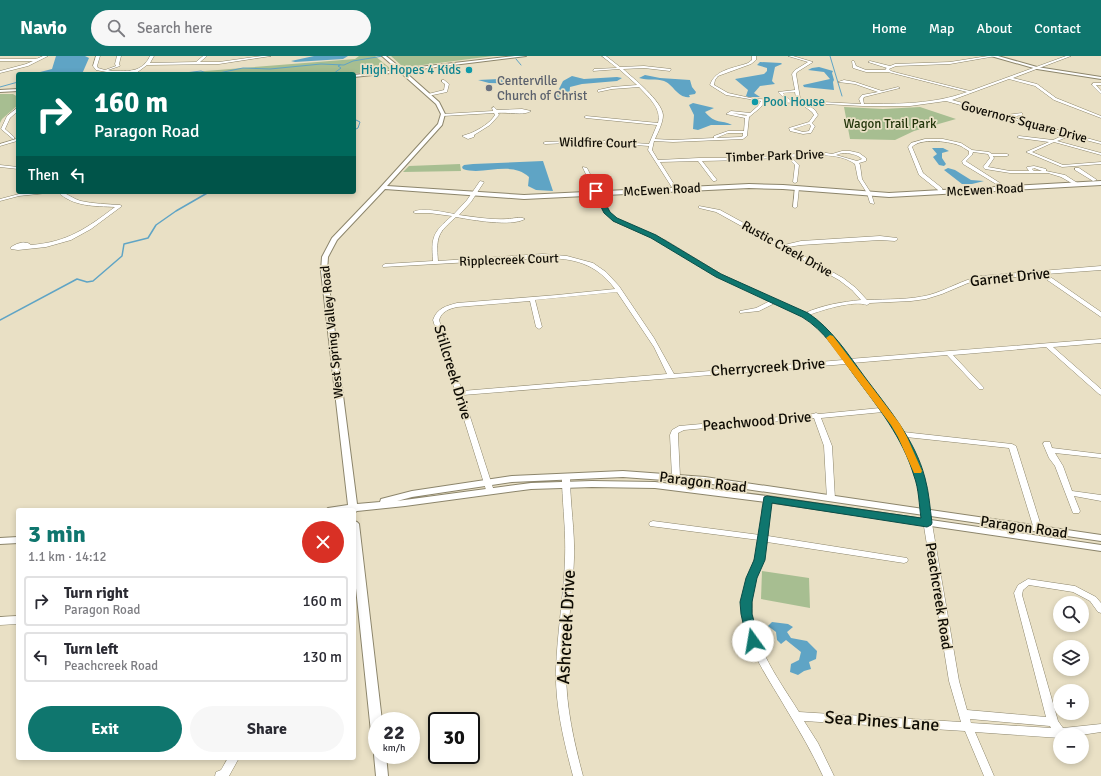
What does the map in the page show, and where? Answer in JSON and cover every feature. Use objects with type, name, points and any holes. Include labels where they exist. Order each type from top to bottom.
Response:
[{"type":"main road","points":[[993,56],[1039,67],[1099,77]]},
{"type":"main road","points":[[1000,56],[1039,67]]},
{"type":"street","points":[[0,72],[24,66],[41,60],[46,56]]},
{"type":"street","points":[[98,56],[95,67],[103,71],[118,72]]},
{"type":"street","points":[[103,71],[118,66],[119,56]]},
{"type":"street","points":[[135,72],[147,64],[151,60],[152,56]]},
{"type":"street","points":[[196,64],[205,56]]},
{"type":"street","points":[[147,64],[233,62],[269,56]]},
{"type":"street","points":[[384,56],[438,103],[442,116],[495,110],[507,111]]},
{"type":"street","points":[[356,76],[524,56]]},
{"type":"street","points":[[604,56],[654,100],[659,108],[661,116],[650,150],[676,189]]},
{"type":"street","points":[[754,56],[754,60],[748,65],[720,74],[713,79],[712,85],[719,91],[730,96],[764,100],[863,105],[910,105],[947,100],[1069,56]]},
{"type":"street","points":[[790,56],[811,62],[795,72],[796,91],[801,102],[815,113],[816,117],[810,123],[795,126],[791,128],[791,130],[803,133],[810,132],[813,126],[810,123]]},
{"type":"street","points":[[853,62],[854,67],[862,70],[889,69],[897,65],[950,62],[993,56]]},
{"type":"street","points":[[0,60],[41,60]]},
{"type":"street","points":[[870,62],[889,69],[897,74],[969,92]]},
{"type":"street","points":[[594,70],[649,67],[670,70]]},
{"type":"street","points":[[1099,77],[1100,84],[1093,84],[1101,93]]},
{"type":"street","points":[[1008,78],[1039,86],[1052,98],[1101,116]]},
{"type":"street","points":[[429,95],[446,91],[446,84],[443,81]]},
{"type":"street","points":[[853,82],[882,92]]},
{"type":"street","points":[[599,91],[612,88],[639,86]]},
{"type":"street","points":[[863,105],[861,99],[863,96],[898,88]]},
{"type":"street","points":[[0,90],[16,90]]},
{"type":"street","points":[[790,102],[780,93],[785,91],[796,91]]},
{"type":"street","name":"Wildfire Court","points":[[545,143],[593,141],[652,143],[742,138],[745,136],[749,115],[759,107],[764,100]]},
{"type":"street","name":"Governors Square Drive","points":[[947,100],[1101,143]]},
{"type":"street","points":[[0,145],[16,140],[4,129],[10,115],[16,110]]},
{"type":"street","points":[[472,135],[492,122],[497,114],[495,110]]},
{"type":"street","points":[[1006,117],[1021,114]]},
{"type":"street","points":[[8,120],[16,115]]},
{"type":"street","name":"West Spring Valley Road","points":[[353,508],[342,432],[324,264],[327,251],[334,239],[438,127],[442,116]]},
{"type":"street","points":[[586,117],[658,124]]},
{"type":"street","points":[[9,133],[16,134]]},
{"type":"street","points":[[1070,134],[1028,152],[1062,166],[1101,163]]},
{"type":"street","points":[[1019,137],[1053,141],[1101,154]]},
{"type":"street","points":[[940,191],[922,174],[910,145],[920,141],[943,140],[960,144],[971,151],[986,152],[991,155],[1007,155]]},
{"type":"street","points":[[971,151],[971,154],[964,161],[965,163],[1001,186]]},
{"type":"street","points":[[832,155],[846,152],[854,153],[864,158],[864,160],[855,163],[860,168],[860,179],[869,193],[872,203]]},
{"type":"street","name":"Timber Park Drive","points":[[657,161],[745,159],[815,153],[832,155],[855,163]]},
{"type":"street","points":[[991,155],[992,158],[985,167],[987,168],[1010,172],[1033,172],[1029,168],[1037,167],[1063,176],[1075,183]]},
{"type":"street","points":[[788,156],[797,165],[795,206]]},
{"type":"street","points":[[699,159],[715,180]]},
{"type":"street","points":[[0,166],[16,168]]},
{"type":"street","name":"Peachcreek Road","points":[[586,168],[607,213],[615,220],[663,241],[719,275],[805,315],[821,327],[885,410],[901,434],[920,477],[954,681],[968,727],[989,776]]},
{"type":"street","points":[[1077,168],[1098,180]]},
{"type":"street","name":"McEwen Road","points":[[383,187],[524,197],[676,189],[796,185],[869,193],[940,191],[1075,183],[1098,180]]},
{"type":"street","points":[[436,263],[434,246],[436,235],[444,225],[467,205],[482,182]]},
{"type":"street","name":"McEwen Road","points":[[940,191],[1001,186],[1101,183]]},
{"type":"street","points":[[0,200],[28,194]]},
{"type":"street","points":[[30,247],[66,242],[120,206],[77,202],[66,198],[62,194]]},
{"type":"street","name":"Rustic Creek Drive","points":[[701,207],[718,212],[844,281],[867,303]]},
{"type":"street","points":[[415,212],[430,212],[494,222],[523,220]]},
{"type":"street","points":[[783,247],[802,243],[880,238],[895,239]]},
{"type":"street","name":"Ripplecreek Court","points":[[385,266],[543,256],[568,258],[584,262],[598,269],[611,279],[659,350],[671,375]]},
{"type":"street","name":"Garnet Drive","points":[[805,315],[826,306],[927,297],[964,281],[976,278],[1101,268]]},
{"type":"street","points":[[1041,273],[1101,315]]},
{"type":"street","name":"Stillcreek Drive","points":[[489,487],[436,320],[438,314],[444,309],[457,305],[619,290]]},
{"type":"street","points":[[532,299],[539,327]]},
{"type":"street","points":[[742,312],[757,310],[774,301]]},
{"type":"street","name":"Cherrycreek Drive","points":[[459,393],[1101,341]]},
{"type":"street","points":[[1047,345],[1101,393]]},
{"type":"street","points":[[948,353],[981,388]]},
{"type":"street","name":"Peachwood Drive","points":[[676,477],[674,435],[675,432],[682,428],[885,410]]},
{"type":"street","points":[[816,416],[828,446],[831,499]]},
{"type":"street","points":[[901,434],[1012,446],[1038,529]]},
{"type":"street","points":[[1076,511],[1059,466],[1048,447],[1101,456]]},
{"type":"street","name":"Paragon Road","points":[[356,509],[405,503],[489,487],[623,474],[676,477],[1101,538]]},
{"type":"street","name":"Paragon Road","points":[[566,480],[655,485],[767,499],[1101,548]]},
{"type":"street","name":"Ashcreek Drive","points":[[566,480],[570,542],[563,637],[562,694],[565,723],[578,776]]},
{"type":"street","points":[[1070,493],[1101,498]]},
{"type":"street","points":[[767,499],[760,560],[751,578],[746,597],[746,614],[753,641],[759,655],[814,746],[829,776]]},
{"type":"street","points":[[652,524],[763,538],[904,560]]},
{"type":"street","points":[[0,541],[16,540]]},
{"type":"street","points":[[356,542],[375,712]]},
{"type":"street","points":[[1057,728],[1053,722],[1032,653],[1018,595],[1019,589],[1023,584],[1028,582],[1075,589],[1093,599],[1101,610]]},
{"type":"street","points":[[0,622],[16,620]]},
{"type":"street","points":[[964,714],[1053,722]]},
{"type":"street","name":"Sea Pines Lane","points":[[796,716],[1053,733]]},
{"type":"street","name":"Sea Pines Lane","points":[[1089,729],[1101,728]]},
{"type":"street","points":[[220,776],[225,773],[234,760]]},
{"type":"street","points":[[381,764],[382,776]]},
{"type":"green space","points":[[359,56],[375,56],[391,69],[356,73],[356,72],[192,72],[355,59]]},
{"type":"green space","points":[[391,56],[493,56],[403,67]]},
{"type":"green space","points":[[0,94],[13,94],[16,96],[16,107],[2,119],[0,123]]},
{"type":"green space","name":"Wagon Trail Park","points":[[844,107],[883,109],[920,107],[956,119],[914,131],[895,140],[850,139]]},
{"type":"green space","points":[[460,164],[461,171],[403,172],[409,166]]},
{"type":"green space","points":[[762,571],[809,578],[810,608],[761,599]]},
{"type":"water","points":[[56,56],[85,56],[89,58],[83,72],[40,72],[52,69]]},
{"type":"water","points":[[314,56],[348,56],[343,59],[291,61]]},
{"type":"water","points":[[760,62],[782,64],[775,67],[772,81],[775,84],[760,86],[754,93],[760,97],[748,97],[746,96],[748,90],[735,79],[764,74],[767,71],[767,68],[757,65]]},
{"type":"water","points":[[819,67],[833,71],[834,90],[804,87],[803,85],[830,79],[824,72],[808,70]]},
{"type":"water","points":[[645,75],[660,78],[690,80],[692,87],[696,92],[695,94],[689,95],[690,97],[682,96],[664,81],[639,78]]},
{"type":"water","points":[[572,76],[584,79],[622,78],[617,81],[582,84],[570,87],[569,99],[554,99],[563,81]]},
{"type":"water","points":[[525,78],[523,84],[489,83],[478,80]]},
{"type":"water","points":[[693,103],[714,108],[705,112],[712,119],[732,125],[711,125],[698,130],[693,129],[694,115],[689,105]]},
{"type":"water","points":[[932,148],[943,148],[949,151],[942,153],[942,158],[946,164],[944,166],[939,165],[933,157],[937,154]]},
{"type":"water","points":[[543,161],[553,191],[536,190],[528,186],[529,177],[522,172],[505,169],[471,171],[463,169],[462,167],[464,165],[473,164]]},
{"type":"water","points":[[948,168],[955,170],[971,180],[984,181],[972,184],[962,184],[944,170]]},
{"type":"water","points":[[772,622],[788,624],[793,627],[787,632],[791,638],[807,641],[817,651],[816,659],[809,662],[811,669],[798,675],[790,672],[791,664],[799,660],[801,652],[786,640],[781,644],[777,640],[776,632],[768,626]]},
{"type":"waterway","points":[[224,72],[243,68],[270,69],[321,64],[344,65],[353,61],[383,56]]},
{"type":"waterway","points":[[830,56],[842,96]]},
{"type":"waterway","points":[[516,59],[521,65]]},
{"type":"waterway","points":[[336,72],[341,68],[338,66],[340,65]]},
{"type":"waterway","points":[[193,72],[204,72]]},
{"type":"waterway","points":[[0,87],[16,83]]},
{"type":"waterway","points":[[356,120],[360,122],[358,128],[356,129]]},
{"type":"waterway","points":[[0,320],[77,279],[87,282],[93,281],[122,256],[124,244],[148,238],[156,225],[176,211],[206,194]]},
{"type":"slow traffic","points":[[830,338],[895,424],[903,437],[917,471]]},
{"type":"place","name":"High Hopes 4 Kids","points":[[469,70]]},
{"type":"place","name":"Centerville Church of Christ","points":[[489,88]]},
{"type":"place","name":"Pool House","points":[[755,102]]},
{"type":"route","points":[[596,191],[607,213],[615,220],[654,236],[719,275],[805,315],[817,323],[848,361],[895,424],[903,437],[920,477],[927,523],[767,499],[760,560],[751,578],[746,597],[746,614],[753,641]]}]
